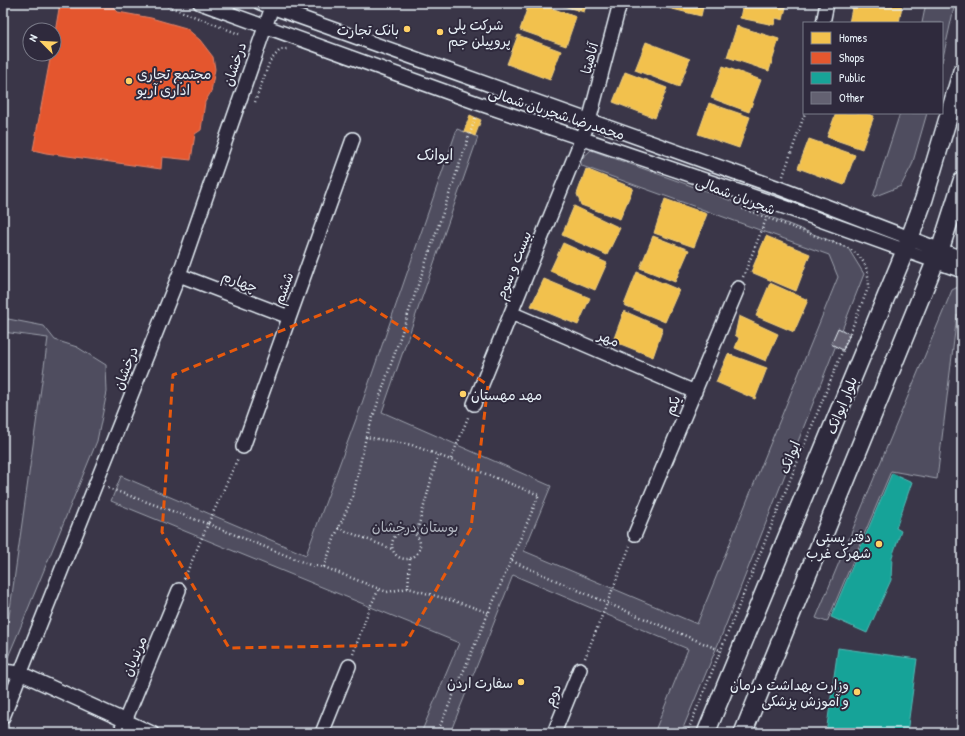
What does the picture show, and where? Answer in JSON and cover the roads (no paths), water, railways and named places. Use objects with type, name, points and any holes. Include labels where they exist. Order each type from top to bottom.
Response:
[{"type":"main road","name":"بلوار ایوانک","points":[[706,733],[907,245],[924,199],[962,71]]},
{"type":"main road","points":[[742,733],[938,256],[962,181]]},
{"type":"street","name":"محمدرضا شجریان شمالی","points":[[200,3],[480,104],[773,203],[907,245]]},
{"type":"street","name":"آناهیتا","points":[[583,138],[589,121],[620,3]]},
{"type":"street","points":[[823,22],[827,3]]},
{"type":"street","name":"محمدرضا شجریان شمالی","points":[[266,5],[778,188],[907,245]]},
{"type":"street","name":"درخشان","points":[[3,717],[178,275],[264,27],[266,5]]},
{"type":"street","name":"بیست و سوم","points":[[474,404],[583,138]]},
{"type":"street","name":"ششم","points":[[243,447],[353,139]]},
{"type":"street","points":[[907,245],[938,256],[962,271]]},
{"type":"street","points":[[938,256],[962,258]]},
{"type":"street","name":"چهارم","points":[[178,275],[289,317]]},
{"type":"street","name":"یکم","points":[[635,534],[738,288]]},
{"type":"street","name":"مهر","points":[[511,313],[695,392]]},
{"type":"street","name":"مرنديان","points":[[122,727],[179,590]]},
{"type":"street","points":[[322,733],[349,666]]},
{"type":"street","name":"دوم","points":[[554,733],[580,670]]},
{"type":"street","points":[[3,671],[20,673],[122,727],[152,733]]},
{"type":"place","name":"بانک تجارت","points":[[407,29]]},
{"type":"place","name":"شرکت پلی پروپیلن جم","points":[[440,32]]},
{"type":"place","name":"مجتمع تجاری اداری آريو","points":[[129,81]]},
{"type":"place","name":"مهد مهستان","points":[[463,394]]},
{"type":"place","name":"دفتر پستی شهرک غرب","points":[[879,544]]},
{"type":"place","name":"سفارت اردن","points":[[521,682]]},
{"type":"place","name":"وزارت بهداشت درمان و آموزش پزشکی","points":[[857,692]]},
{"type":"district","name":"ایوانک","points":[[435,154]]},
{"type":"park label","name":"بوستان درخشان","points":[[415,526]]}]
